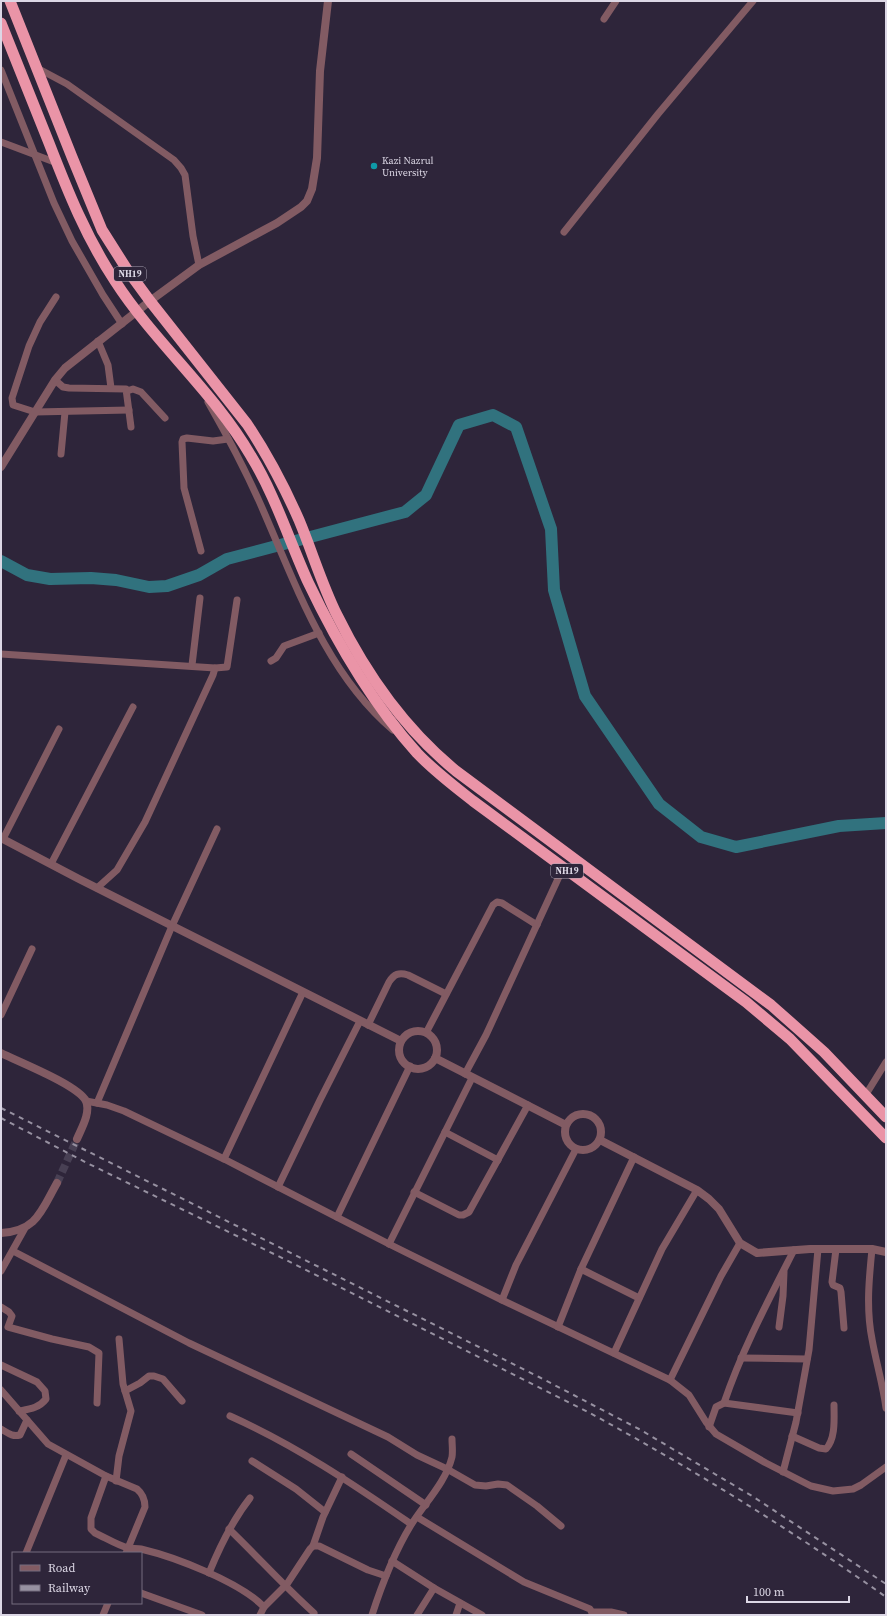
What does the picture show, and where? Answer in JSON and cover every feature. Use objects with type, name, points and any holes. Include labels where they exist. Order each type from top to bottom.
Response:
[{"type":"highway","name":"NH19","points":[[10,1],[102,230],[128,271],[150,301],[258,440],[272,464],[299,520],[337,616],[373,676],[414,732],[425,745],[456,771],[772,1005],[824,1052],[886,1117]]},
{"type":"highway","name":"NH19","points":[[1,23],[87,234],[116,282],[137,312],[238,435],[260,471],[320,606],[371,694],[410,744],[431,767],[457,789],[757,1012],[790,1039],[886,1138]]},
{"type":"street","points":[[1,467],[55,380],[65,368],[150,301],[200,265],[277,223],[301,208],[307,201],[312,189],[317,158],[320,71],[328,1]]},
{"type":"street","points":[[604,20],[616,1]]},
{"type":"street","points":[[564,232],[658,114],[753,1]]},
{"type":"street","points":[[36,67],[68,84],[174,160],[181,168],[185,175],[192,236],[200,265]]},
{"type":"street","points":[[1,70],[54,203],[72,241],[103,295],[122,324]]},
{"type":"street","points":[[1,142],[57,163]]},
{"type":"street","points":[[56,297],[40,322],[29,346],[12,398],[13,405],[35,412],[129,410]]},
{"type":"street","points":[[98,342],[108,365],[111,388]]},
{"type":"street","points":[[55,380],[63,387],[69,388],[122,388],[126,389],[127,391]]},
{"type":"street","points":[[198,385],[250,480],[307,611],[340,670],[376,716],[410,744]]},
{"type":"street","points":[[127,391],[129,389],[133,389],[141,392],[165,418]]},
{"type":"street","points":[[127,391],[131,427]]},
{"type":"street","points":[[61,454],[65,412]]},
{"type":"street","points":[[201,552],[184,488],[182,442],[183,439],[187,438],[213,441],[228,439]]},
{"type":"street","points":[[192,666],[200,598]]},
{"type":"street","points":[[1,654],[214,668],[226,667],[237,600]]},
{"type":"street","points":[[271,661],[276,658],[284,646],[319,633]]},
{"type":"street","points":[[97,888],[116,870],[145,822],[214,675],[214,668]]},
{"type":"street","points":[[51,864],[133,707]]},
{"type":"street","points":[[60,729],[2,838],[97,888],[401,1041]]},
{"type":"street","points":[[97,1103],[172,926],[217,829]]},
{"type":"street","points":[[389,1244],[445,1132],[486,1035],[563,868]]},
{"type":"street","points":[[426,1033],[493,905],[497,902],[502,903],[537,925]]},
{"type":"street","points":[[1,1015],[32,949]]},
{"type":"street","points":[[278,1187],[320,1100],[392,977],[402,973],[408,974],[446,994]]},
{"type":"street","points":[[224,1159],[303,992]]},
{"type":"street","points":[[415,1031],[426,1033],[431,1036],[436,1047],[435,1058],[431,1063],[421,1068],[410,1066],[405,1063],[399,1053],[401,1041],[409,1033],[415,1031]]},
{"type":"street","points":[[1,1053],[73,1088],[86,1101],[124,1111],[224,1159],[502,1300],[670,1380],[689,1395],[716,1434],[783,1472],[820,1489],[845,1491],[861,1485],[886,1467]]},
{"type":"street","points":[[435,1058],[566,1125]]},
{"type":"street","points":[[865,1096],[886,1062]]},
{"type":"street","points":[[337,1217],[410,1066]]},
{"type":"street","points":[[77,1139],[87,1115],[86,1101]]},
{"type":"street","points":[[414,1192],[463,1215],[468,1212],[528,1106]]},
{"type":"street","points":[[576,1115],[588,1115],[598,1121],[601,1132],[600,1140],[588,1150],[576,1149],[567,1141],[565,1135],[566,1125],[571,1118],[576,1115]]},
{"type":"street","points":[[445,1132],[498,1160]]},
{"type":"street","points":[[600,1140],[697,1190],[709,1199],[718,1209],[740,1242],[757,1253],[818,1249],[872,1249],[886,1252]]},
{"type":"street","points":[[502,1300],[516,1265],[576,1149]]},
{"type":"street","points":[[558,1327],[581,1269],[634,1157]]},
{"type":"street","points":[[1,1233],[10,1233],[25,1228],[37,1218],[57,1183]]},
{"type":"street","points":[[614,1354],[662,1249],[697,1190]]},
{"type":"street","points":[[1,1271],[25,1228]]},
{"type":"street","points":[[670,1380],[721,1276],[740,1242]]},
{"type":"street","points":[[783,1472],[798,1413],[807,1359],[818,1249]]},
{"type":"street","points":[[836,1249],[832,1282],[833,1285],[840,1288],[844,1328]]},
{"type":"street","points":[[872,1249],[868,1283],[868,1301],[872,1337],[886,1408]]},
{"type":"street","points":[[724,1403],[756,1324],[794,1250]]},
{"type":"street","points":[[13,1251],[189,1343],[349,1420],[378,1432],[417,1455],[476,1485],[486,1486],[498,1484],[507,1486],[537,1506],[561,1526]]},
{"type":"street","points":[[581,1269],[639,1298]]},
{"type":"street","points":[[779,1327],[783,1296],[784,1269]]},
{"type":"street","points":[[1,1307],[12,1316],[8,1327],[89,1348],[99,1353],[97,1403]]},
{"type":"street","points":[[116,1481],[119,1456],[131,1411],[123,1384],[119,1339]]},
{"type":"street","points":[[741,1358],[807,1359]]},
{"type":"street","points":[[1,1365],[37,1382],[45,1391],[46,1399],[42,1405],[36,1408],[19,1411]]},
{"type":"street","points":[[125,1391],[140,1384],[149,1376],[154,1376],[163,1379],[182,1401]]},
{"type":"street","points":[[1,1390],[48,1444],[106,1476],[137,1489],[142,1493],[145,1500],[145,1507],[127,1550]]},
{"type":"street","points":[[710,1427],[716,1407],[724,1403],[798,1413]]},
{"type":"street","points":[[792,1436],[819,1448],[826,1449],[829,1446],[833,1433],[834,1405]]},
{"type":"street","points":[[230,1416],[271,1435],[342,1477],[411,1524]]},
{"type":"street","points":[[1,1429],[15,1436],[20,1435],[27,1420]]},
{"type":"street","points":[[372,1615],[392,1561],[411,1524],[426,1505],[447,1469],[452,1457],[452,1439]]},
{"type":"street","points":[[351,1454],[426,1505]]},
{"type":"street","points":[[26,1552],[66,1455]]},
{"type":"street","points":[[252,1461],[296,1489],[325,1512]]},
{"type":"street","points":[[106,1476],[91,1518],[91,1529],[95,1533],[127,1550],[140,1549],[181,1561],[209,1573],[238,1588],[259,1603],[262,1613]]},
{"type":"street","points":[[262,1613],[285,1587],[310,1548],[313,1546],[325,1512],[342,1477]]},
{"type":"street","points":[[209,1573],[229,1529],[250,1498]]},
{"type":"street","points":[[417,1517],[524,1582],[590,1609],[593,1614],[611,1612],[624,1615]]},
{"type":"street","points":[[229,1529],[262,1560],[285,1587],[314,1613]]},
{"type":"street","points":[[313,1546],[319,1546],[368,1570],[386,1576]]},
{"type":"street","points":[[392,1561],[434,1588],[482,1615]]},
{"type":"street","points":[[417,1615],[434,1588]]},
{"type":"street","points":[[142,1593],[202,1615]]},
{"type":"street","points":[[456,1615],[460,1603]]},
{"type":"street","points":[[103,1615],[108,1604]]},
{"type":"waterway","points":[[1,561],[27,575],[50,579],[91,578],[116,580],[149,587],[167,586],[199,575],[227,559],[405,512],[426,495],[459,425],[493,415],[516,427],[551,529],[554,590],[585,696],[659,804],[701,837],[736,847],[839,826],[886,823]]},
{"type":"tunnel","points":[[57,1183],[77,1139]]},
{"type":"railway","points":[[1,1108],[539,1377],[639,1429],[752,1496],[886,1584]]},
{"type":"railway","points":[[1,1118],[87,1163],[276,1255],[588,1412],[665,1455],[740,1500],[777,1523],[886,1597]]},
{"type":"place","name":"Kazi Nazrul University","points":[[374,166]]}]
